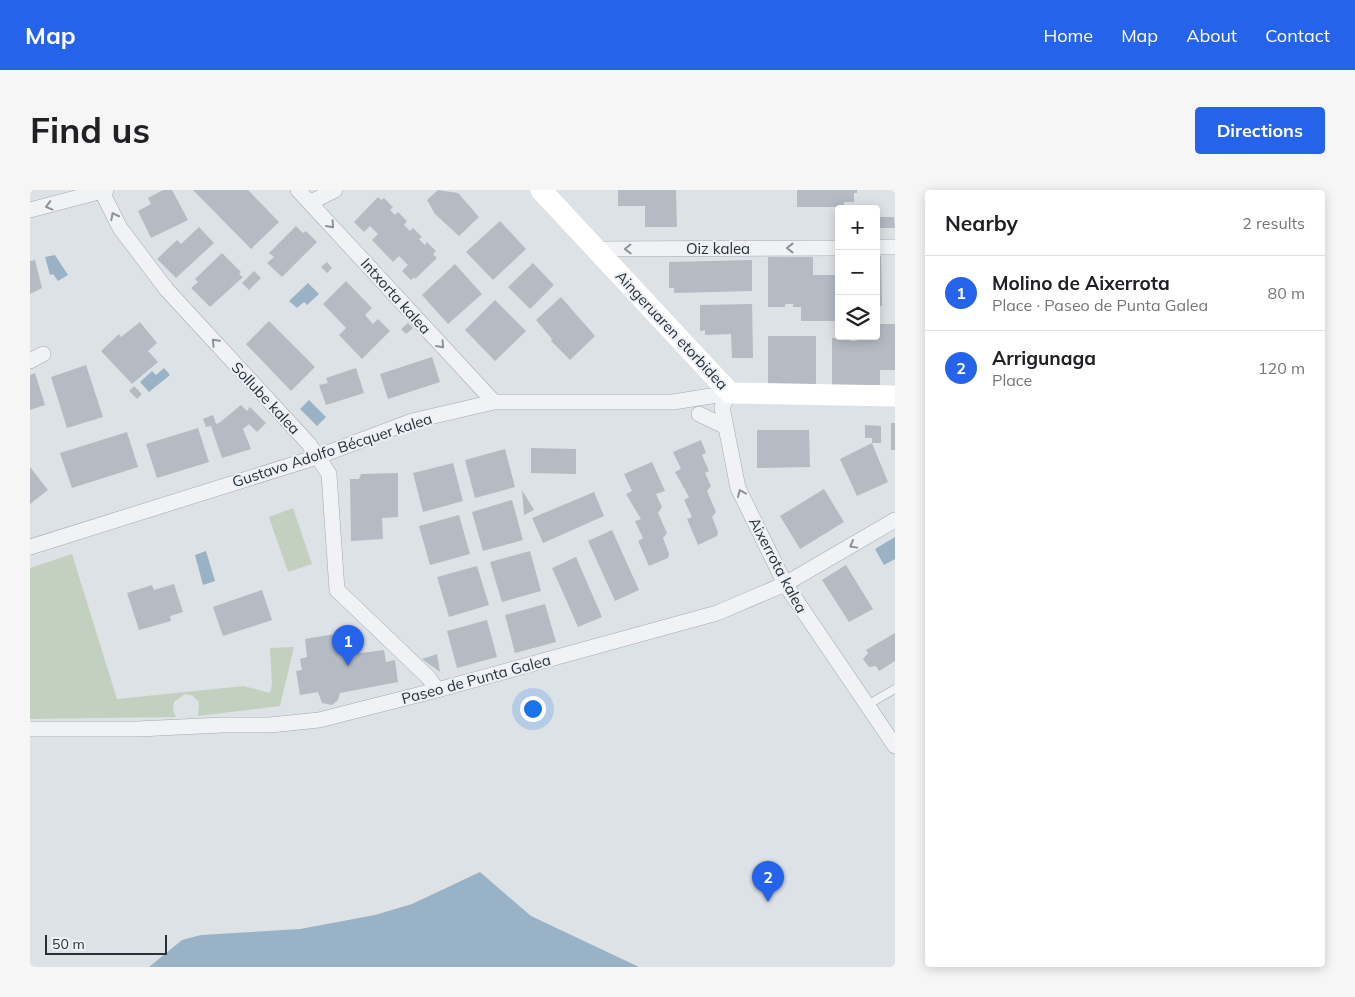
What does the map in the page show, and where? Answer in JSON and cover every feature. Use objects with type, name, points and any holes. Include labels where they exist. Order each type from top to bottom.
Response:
[{"type":"street","name":"Intxorta kalea","points":[[298,190],[494,402]]},
{"type":"street","points":[[310,202],[336,190]]},
{"type":"street","name":"Aingeruaren etorbidea","points":[[542,190],[730,393],[895,396]]},
{"type":"street","points":[[30,210],[103,191]]},
{"type":"street","name":"Sollube kalea","points":[[103,191],[120,228],[167,290],[308,444],[330,474],[337,590],[429,678],[436,690]]},
{"type":"street","points":[[880,247],[895,247]]},
{"type":"street","name":"Oiz kalea","points":[[597,250],[835,248]]},
{"type":"street","name":"Gustavo Adolfo Bécquer kalea","points":[[30,547],[317,457],[412,421],[494,402],[673,402],[730,393]]},
{"type":"street","name":"Aixerrota kalea","points":[[730,393],[722,407],[738,488],[785,584],[869,704],[895,746]]},
{"type":"street","points":[[699,414],[726,428]]},
{"type":"street","name":"Paseo de Punta Galea","points":[[30,729],[138,729],[187,722],[270,725],[319,720],[717,613],[785,584],[895,520]]},
{"type":"lane","points":[[869,704],[895,689]]},
{"type":"green space","points":[[293,508],[312,564],[288,572],[269,517]]},
{"type":"green space","points":[[72,554],[117,699],[244,686],[270,693],[272,684],[270,648],[294,647],[280,706],[198,716],[199,702],[193,696],[185,694],[174,702],[173,710],[176,717],[30,719],[30,568]]},
{"type":"water","points":[[55,255],[68,275],[58,281],[53,274],[50,275],[45,257]]},
{"type":"water","points":[[308,283],[319,294],[307,305],[304,302],[297,308],[289,301]]},
{"type":"water","points":[[164,368],[170,375],[149,392],[140,382],[152,371],[156,375]]},
{"type":"water","points":[[309,400],[326,417],[317,426],[300,409]]},
{"type":"water","points":[[895,537],[895,559],[884,565],[875,549]]},
{"type":"water","points":[[206,551],[215,581],[203,585],[195,555]]},
{"type":"water","points":[[480,872],[531,916],[639,967],[149,967],[182,940],[201,935],[300,929],[375,915],[412,904]]},
{"type":"building","points":[[163,190],[172,190],[188,220],[151,238],[138,211],[151,204],[148,198]]},
{"type":"building","points":[[193,190],[248,190],[279,222],[251,249]]},
{"type":"building","points":[[438,190],[458,193],[479,217],[459,236],[435,214],[427,200]]},
{"type":"building","points":[[618,190],[676,190],[677,227],[645,227],[645,206],[618,206]]},
{"type":"building","points":[[797,190],[857,190],[857,193],[854,193],[854,202],[844,202],[844,205],[835,205],[835,207],[797,207]]},
{"type":"building","points":[[378,197],[381,200],[384,198],[393,207],[390,210],[395,215],[398,212],[407,221],[404,225],[410,231],[413,228],[422,237],[419,239],[425,245],[427,242],[436,251],[433,254],[437,258],[415,279],[414,277],[411,280],[402,271],[408,265],[399,256],[393,262],[372,240],[378,234],[370,226],[364,232],[354,222]]},
{"type":"building","points":[[880,217],[894,217],[895,228],[880,228]]},
{"type":"building","points":[[500,221],[526,249],[493,280],[466,252]]},
{"type":"building","points":[[296,226],[303,233],[306,231],[317,242],[282,277],[267,263],[274,257],[269,253]]},
{"type":"building","points":[[199,227],[214,243],[176,278],[157,259],[177,240],[181,244]]},
{"type":"building","points":[[222,253],[241,272],[239,274],[243,277],[210,307],[191,288],[198,282],[195,279]]},
{"type":"building","points":[[880,256],[881,256],[882,306],[880,306]]},
{"type":"building","points":[[768,257],[813,257],[813,275],[835,275],[835,321],[801,321],[801,307],[793,307],[793,304],[785,304],[785,307],[768,307]]},
{"type":"building","points":[[35,260],[42,288],[30,294],[30,261]]},
{"type":"building","points":[[752,260],[752,291],[674,293],[674,288],[669,288],[669,262]]},
{"type":"building","points":[[327,262],[332,268],[327,273],[321,267]]},
{"type":"building","points":[[533,263],[554,285],[530,309],[508,287]]},
{"type":"building","points":[[455,264],[482,294],[448,324],[422,295]]},
{"type":"building","points":[[254,271],[261,278],[249,290],[242,283]]},
{"type":"building","points":[[346,281],[372,308],[365,315],[373,324],[378,319],[390,331],[362,359],[339,335],[346,328],[323,304]]},
{"type":"building","points":[[561,297],[595,336],[570,360],[551,341],[552,339],[536,320]]},
{"type":"building","points":[[495,300],[526,331],[495,361],[465,330]]},
{"type":"building","points":[[752,304],[753,358],[732,358],[731,334],[705,335],[705,330],[700,331],[700,305]]},
{"type":"building","points":[[269,321],[315,367],[291,391],[246,344]]},
{"type":"building","points":[[140,322],[157,343],[148,351],[158,362],[132,384],[101,351],[119,334],[121,337]]},
{"type":"building","points":[[408,323],[413,328],[406,334],[401,329]]},
{"type":"building","points":[[880,324],[895,324],[895,370],[880,370],[880,385],[832,385],[832,338],[835,338],[835,340],[880,340]]},
{"type":"building","points":[[768,336],[816,336],[816,385],[768,385]]},
{"type":"building","points":[[432,357],[440,382],[388,399],[380,374]]},
{"type":"building","points":[[86,365],[103,417],[67,428],[51,377]]},
{"type":"building","points":[[356,368],[364,393],[326,405],[319,385],[328,383],[326,378]]},
{"type":"building","points":[[35,373],[45,405],[30,410],[30,375]]},
{"type":"building","points":[[134,386],[142,394],[137,399],[129,391]]},
{"type":"building","points":[[241,405],[247,411],[250,407],[266,423],[257,432],[249,424],[243,429],[251,449],[222,458],[211,426],[206,427],[203,419],[213,415],[216,424],[219,423]]},
{"type":"building","points":[[891,423],[895,423],[895,450],[891,450]]},
{"type":"building","points":[[865,425],[881,426],[881,443],[872,443],[872,438],[865,438]]},
{"type":"building","points":[[198,428],[209,462],[157,478],[146,444]]},
{"type":"building","points":[[757,430],[809,430],[810,467],[757,468]]},
{"type":"building","points":[[127,432],[138,467],[72,488],[60,453]]},
{"type":"building","points":[[701,440],[706,453],[702,455],[709,471],[705,473],[711,486],[707,491],[716,512],[712,517],[718,532],[717,536],[698,545],[687,519],[692,517],[684,500],[689,497],[675,472],[681,469],[673,452]]},
{"type":"building","points":[[872,443],[888,482],[857,496],[840,459]]},
{"type":"building","points":[[531,448],[576,449],[576,474],[531,473]]},
{"type":"building","points":[[505,449],[515,487],[475,498],[465,460]]},
{"type":"building","points":[[652,462],[665,491],[656,494],[662,507],[658,513],[667,533],[663,538],[669,554],[668,558],[649,566],[638,541],[643,538],[635,521],[641,519],[626,494],[632,491],[624,474]]},
{"type":"building","points":[[453,463],[463,501],[423,512],[413,473]]},
{"type":"building","points":[[30,467],[48,490],[30,504]]},
{"type":"building","points":[[398,473],[398,517],[382,518],[383,539],[351,541],[350,479],[359,479],[361,474]]},
{"type":"building","points":[[824,489],[844,522],[800,549],[780,516]]},
{"type":"building","points":[[522,490],[534,510],[524,515]]},
{"type":"building","points":[[594,492],[604,516],[543,543],[532,518]]},
{"type":"building","points":[[512,500],[523,540],[483,551],[472,512]]},
{"type":"building","points":[[459,515],[470,554],[430,565],[419,526]]},
{"type":"building","points":[[612,530],[639,590],[615,601],[588,541]]},
{"type":"building","points":[[530,551],[541,591],[502,602],[490,562]]},
{"type":"building","points":[[576,557],[602,617],[578,627],[552,568]]},
{"type":"building","points":[[846,565],[873,609],[849,622],[822,580]]},
{"type":"building","points":[[477,566],[489,605],[449,617],[437,577]]},
{"type":"building","points":[[174,584],[183,612],[170,616],[171,621],[139,630],[127,593],[152,585],[154,590]]},
{"type":"building","points":[[262,590],[272,620],[223,636],[213,607]]},
{"type":"building","points":[[545,604],[556,642],[515,653],[505,615]]},
{"type":"building","points":[[487,620],[497,657],[457,668],[447,631]]},
{"type":"building","points":[[341,633],[345,655],[384,650],[386,662],[395,660],[398,682],[340,693],[338,700],[332,705],[322,703],[318,692],[300,695],[296,671],[302,670],[300,659],[307,657],[305,639]]},
{"type":"building","points":[[895,633],[895,661],[879,671],[876,666],[869,667],[863,659],[868,653],[866,650]]},
{"type":"building","points":[[437,654],[440,672],[422,659]]},
{"type":"place","name":"Molino de Aixerrota","points":[[348,666]]},
{"type":"place","name":"Arrigunaga","points":[[768,902]]}]
